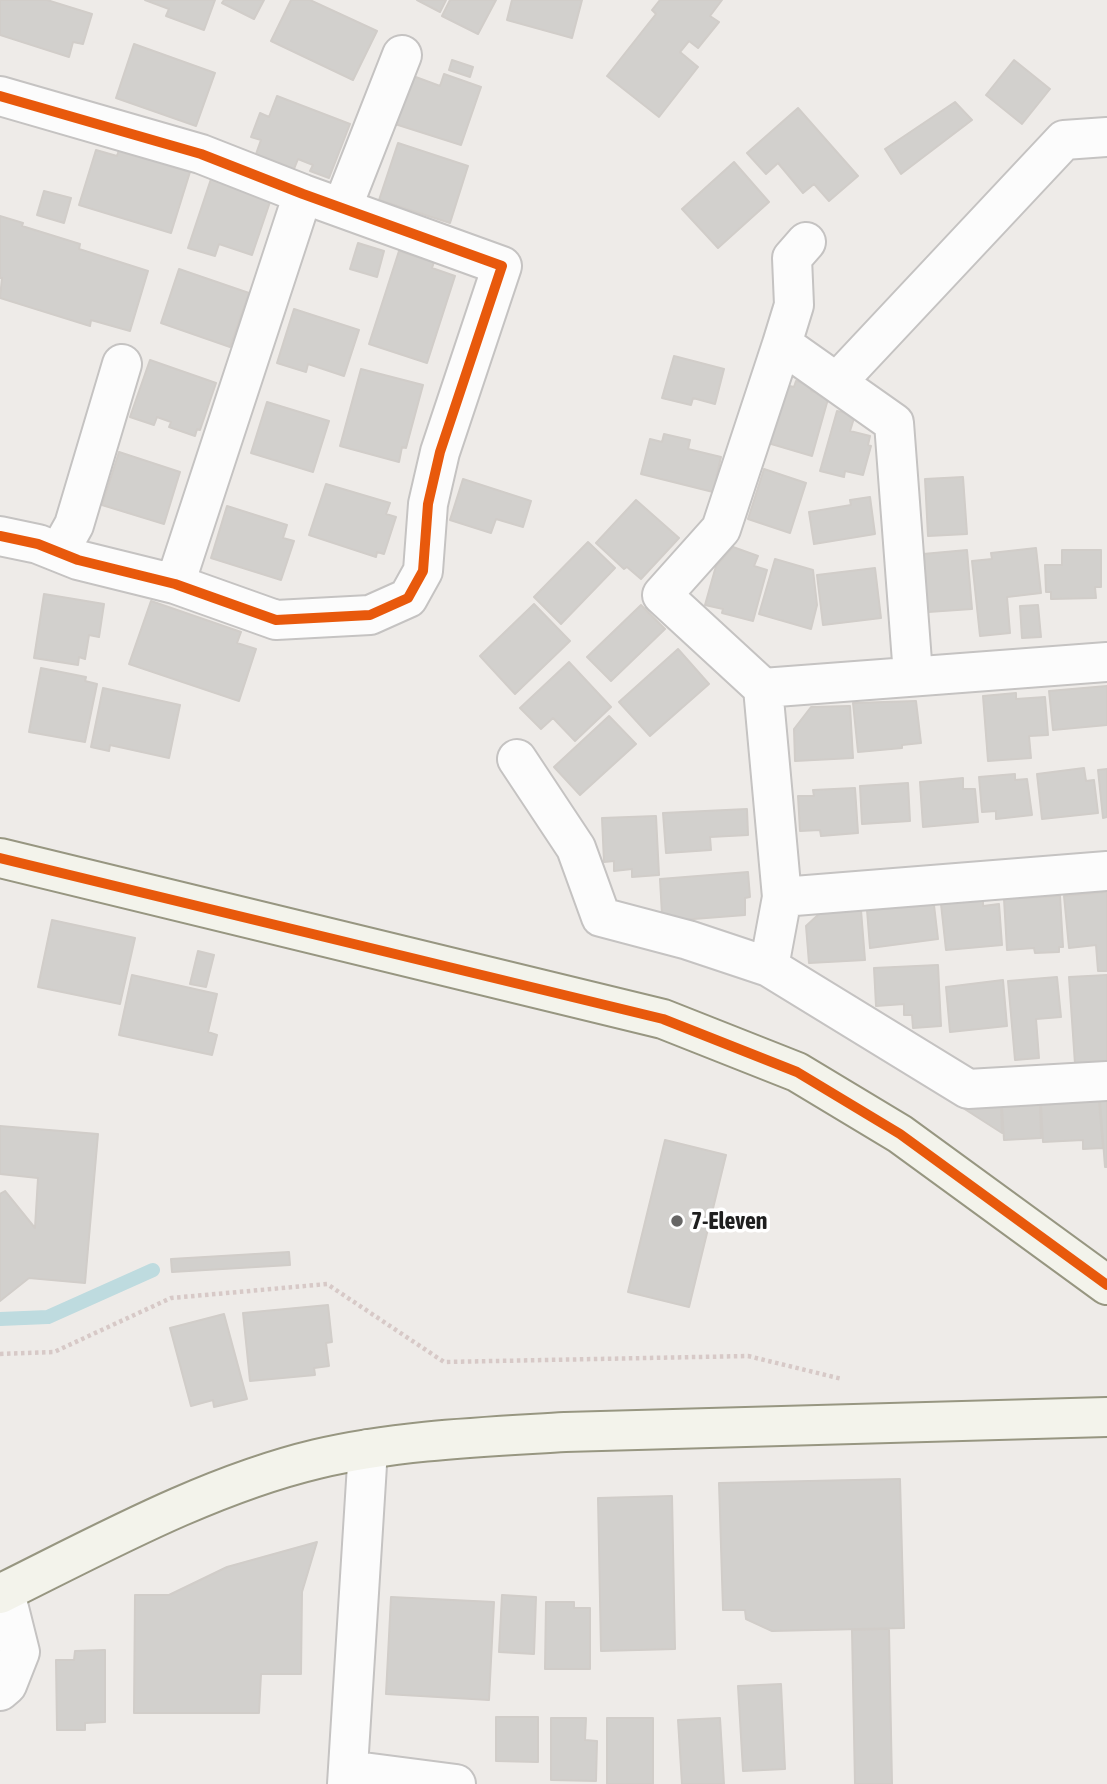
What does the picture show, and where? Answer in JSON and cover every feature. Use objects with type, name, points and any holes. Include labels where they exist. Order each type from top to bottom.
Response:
[{"type":"street","points":[[342,208],[402,55]]},
{"type":"street","points":[[0,96],[201,154],[502,266],[440,452],[428,504],[423,571],[408,598],[370,615],[276,620],[176,584],[78,560],[38,544],[0,536]]},
{"type":"street","points":[[837,382],[1064,140],[1107,137]]},
{"type":"street","points":[[176,584],[303,194]]},
{"type":"street","points":[[769,967],[782,897],[763,688],[662,595],[721,529],[794,305],[792,258],[806,242]]},
{"type":"street","points":[[782,344],[894,424],[913,675]]},
{"type":"street","points":[[59,552],[74,525],[122,364]]},
{"type":"street","points":[[763,688],[1107,662]]},
{"type":"street","points":[[517,759],[576,848],[601,917],[688,940],[769,967],[968,1088],[1107,1081]]},
{"type":"street","points":[[0,858],[663,1018],[797,1072],[900,1134],[1107,1285]]},
{"type":"street","points":[[782,897],[1107,871]]},
{"type":"street","points":[[0,1691],[7,1685],[20,1652],[2,1593],[128,1531],[224,1489],[315,1460],[368,1449],[483,1437],[1107,1417]]},
{"type":"street","points":[[368,1449],[347,1777],[456,1784]]},
{"type":"path","points":[[0,1354],[54,1352],[171,1298],[327,1284],[444,1363],[748,1356],[850,1381]]},
{"type":"building","points":[[0,0],[47,0],[92,14],[83,44],[73,42],[69,57],[0,35]]},
{"type":"building","points":[[145,0],[215,0],[204,30],[166,16],[169,9]]},
{"type":"building","points":[[224,0],[264,0],[254,19],[222,3]]},
{"type":"building","points":[[291,0],[310,0],[377,31],[353,80],[271,41]]},
{"type":"building","points":[[417,0],[446,0],[440,12]]},
{"type":"building","points":[[450,0],[496,0],[478,34],[442,16]]},
{"type":"building","points":[[512,0],[582,0],[572,38],[507,20]]},
{"type":"building","points":[[660,0],[722,0],[710,16],[719,22],[698,48],[689,41],[680,52],[698,67],[659,117],[607,76],[656,14],[652,10]]},
{"type":"building","points":[[134,44],[215,73],[196,126],[116,98]]},
{"type":"building","points":[[452,60],[473,67],[470,77],[449,70]]},
{"type":"building","points":[[1014,60],[1050,89],[1022,124],[986,95]]},
{"type":"building","points":[[444,74],[481,87],[461,145],[395,124],[413,76],[440,86]]},
{"type":"building","points":[[277,96],[350,124],[329,178],[310,171],[313,165],[298,159],[294,169],[256,154],[261,140],[251,137],[260,113],[269,117]]},
{"type":"building","points":[[955,102],[972,120],[901,174],[885,149]]},
{"type":"building","points":[[798,108],[858,176],[829,201],[814,184],[803,193],[778,163],[766,174],[747,153]]},
{"type":"building","points":[[398,143],[468,166],[450,223],[379,200]]},
{"type":"building","points":[[96,150],[117,156],[119,150],[190,172],[171,233],[79,205]]},
{"type":"building","points":[[734,162],[769,202],[718,248],[682,209]]},
{"type":"building","points":[[211,179],[271,199],[252,255],[219,244],[215,256],[188,248]]},
{"type":"building","points":[[44,191],[71,198],[64,223],[37,215]]},
{"type":"building","points":[[0,216],[23,223],[22,226],[80,244],[79,249],[148,271],[130,331],[91,320],[90,326],[0,298]]},
{"type":"building","points":[[358,243],[384,251],[377,277],[350,269]]},
{"type":"building","points":[[399,251],[434,262],[432,268],[455,276],[427,363],[369,344]]},
{"type":"building","points":[[179,269],[249,293],[230,347],[161,323]]},
{"type":"building","points":[[294,309],[359,330],[344,376],[308,364],[306,372],[277,363]]},
{"type":"building","points":[[674,356],[724,369],[715,404],[693,398],[691,405],[662,398]]},
{"type":"building","points":[[150,360],[216,383],[200,430],[197,429],[195,436],[169,427],[171,422],[157,417],[154,425],[130,417]]},
{"type":"building","points":[[361,369],[423,385],[406,448],[402,447],[399,462],[340,446]]},
{"type":"building","points":[[796,381],[811,385],[811,391],[828,399],[812,456],[768,443],[785,385],[794,387]]},
{"type":"building","points":[[267,402],[329,421],[313,472],[251,453]]},
{"type":"building","points":[[837,411],[855,415],[850,431],[870,436],[868,445],[871,446],[863,475],[845,471],[844,477],[820,471]]},
{"type":"building","points":[[664,434],[690,440],[688,449],[721,457],[713,492],[641,474],[650,439],[662,442]]},
{"type":"building","points":[[119,452],[180,472],[164,524],[102,505]]},
{"type":"building","points":[[764,469],[806,483],[790,533],[748,519]]},
{"type":"building","points":[[963,477],[967,534],[928,536],[925,479]]},
{"type":"building","points":[[463,479],[531,501],[523,527],[496,519],[491,533],[450,520]]},
{"type":"building","points":[[326,484],[390,503],[386,514],[396,517],[384,554],[377,552],[376,557],[309,535]]},
{"type":"building","points":[[870,497],[875,534],[814,544],[809,512],[851,505],[850,500]]},
{"type":"building","points":[[636,500],[679,538],[641,579],[627,567],[624,569],[596,543]]},
{"type":"building","points":[[227,506],[287,525],[283,538],[294,541],[281,580],[211,558]]},
{"type":"building","points":[[588,542],[615,568],[561,624],[534,597]]},
{"type":"building","points":[[733,547],[758,556],[754,566],[767,570],[753,621],[722,613],[723,609],[705,605],[716,566]]},
{"type":"building","points":[[1036,548],[1041,593],[1007,597],[1010,633],[980,636],[972,561],[992,559],[991,553]]},
{"type":"building","points":[[967,550],[972,609],[928,612],[923,554]]},
{"type":"building","points":[[1062,550],[1101,550],[1101,587],[1095,587],[1096,598],[1051,599],[1051,592],[1046,592],[1045,565],[1062,565]]},
{"type":"building","points":[[775,559],[813,570],[817,605],[811,629],[759,614]]},
{"type":"building","points":[[875,568],[881,618],[823,625],[817,575]]},
{"type":"building","points":[[44,594],[104,604],[99,637],[89,635],[85,659],[79,657],[78,665],[34,658]]},
{"type":"building","points":[[151,601],[241,632],[237,643],[256,649],[239,701],[129,664]]},
{"type":"building","points":[[534,604],[570,641],[515,694],[480,656]]},
{"type":"building","points":[[641,605],[665,629],[611,681],[587,657]]},
{"type":"building","points":[[1038,605],[1041,637],[1022,638],[1020,606]]},
{"type":"building","points":[[678,649],[709,684],[650,736],[619,702]]},
{"type":"building","points":[[569,662],[611,707],[575,741],[553,718],[541,729],[520,708]]},
{"type":"building","points":[[41,668],[86,677],[85,681],[97,684],[85,742],[29,732]]},
{"type":"building","points":[[1107,686],[1107,725],[1053,730],[1049,691]]},
{"type":"building","points":[[103,688],[180,705],[169,758],[110,745],[109,751],[91,747]]},
{"type":"building","points":[[1016,693],[1016,699],[1045,697],[1048,735],[1029,736],[1031,758],[988,761],[983,696]]},
{"type":"building","points":[[916,701],[921,743],[902,745],[902,748],[858,752],[853,703]]},
{"type":"building","points":[[850,706],[853,758],[795,761],[794,729],[811,707]]},
{"type":"building","points":[[609,716],[636,744],[580,795],[554,767]]},
{"type":"building","points":[[1084,768],[1086,781],[1094,780],[1098,813],[1042,819],[1037,774]]},
{"type":"building","points":[[1107,769],[1107,817],[1103,818],[1098,770]]},
{"type":"building","points":[[1015,774],[1015,780],[1027,779],[1032,815],[996,819],[996,811],[982,812],[979,777]]},
{"type":"building","points":[[963,778],[963,789],[975,789],[978,822],[923,827],[920,782]]},
{"type":"building","points":[[908,783],[910,821],[862,824],[860,786]]},
{"type":"building","points":[[855,788],[858,833],[821,836],[820,830],[800,831],[798,796],[814,796],[813,790]]},
{"type":"building","points":[[747,809],[748,835],[710,837],[711,850],[666,853],[663,813]]},
{"type":"building","points":[[656,816],[659,875],[632,877],[632,869],[614,871],[614,861],[604,862],[602,818]]},
{"type":"building","points":[[748,872],[750,897],[745,898],[745,915],[681,920],[662,915],[660,879]]},
{"type":"building","points":[[1107,892],[1107,971],[1098,971],[1096,945],[1069,948],[1064,896]]},
{"type":"building","points":[[1060,896],[1063,947],[1059,947],[1059,952],[1035,953],[1034,948],[1007,950],[1004,899]]},
{"type":"building","points":[[983,900],[983,906],[999,904],[1002,945],[946,950],[941,904]]},
{"type":"building","points":[[934,905],[938,939],[870,948],[867,910]]},
{"type":"building","points":[[861,910],[865,960],[809,963],[806,926],[819,914]]},
{"type":"building","points":[[52,920],[135,938],[120,1004],[38,987]]},
{"type":"building","points":[[198,951],[214,955],[206,987],[190,984]]},
{"type":"building","points":[[938,965],[941,1026],[913,1028],[912,1015],[904,1015],[904,1004],[876,1006],[874,968]]},
{"type":"building","points":[[132,975],[217,994],[208,1032],[217,1035],[212,1055],[119,1035]]},
{"type":"building","points":[[1107,975],[1107,1062],[1075,1064],[1069,977]]},
{"type":"building","points":[[1057,977],[1061,1017],[1036,1019],[1039,1058],[1015,1060],[1008,981]]},
{"type":"building","points":[[1003,980],[1007,1026],[950,1032],[946,987]]},
{"type":"building","points":[[1107,1100],[1107,1167],[1105,1167],[1100,1101]]},
{"type":"building","points":[[1099,1101],[1103,1148],[1083,1149],[1083,1140],[1043,1142],[1041,1105]]},
{"type":"building","points":[[1040,1105],[1041,1138],[1004,1140],[1002,1107]]},
{"type":"building","points":[[1001,1106],[1002,1133],[963,1108]]},
{"type":"building","points":[[0,1126],[98,1134],[85,1283],[29,1278],[0,1301],[0,1194],[5,1191],[35,1228],[38,1178],[0,1174]]},
{"type":"building","points":[[665,1140],[726,1155],[689,1307],[628,1292]]},
{"type":"building","points":[[289,1252],[290,1265],[172,1272],[171,1259]]},
{"type":"building","points":[[328,1305],[332,1342],[326,1343],[329,1366],[314,1368],[315,1375],[250,1381],[243,1313]]},
{"type":"building","points":[[224,1314],[247,1399],[214,1407],[213,1400],[191,1406],[170,1328]]},
{"type":"building","points":[[900,1479],[904,1628],[772,1631],[746,1619],[745,1610],[723,1610],[719,1483]]},
{"type":"building","points":[[672,1496],[675,1649],[601,1651],[598,1498]]},
{"type":"building","points":[[317,1542],[302,1592],[301,1674],[261,1674],[259,1713],[134,1713],[135,1595],[169,1595],[227,1567]]},
{"type":"building","points":[[502,1595],[536,1597],[534,1654],[499,1652]]},
{"type":"building","points":[[391,1597],[494,1602],[489,1700],[386,1694]]},
{"type":"building","points":[[546,1602],[574,1602],[574,1608],[590,1608],[590,1669],[545,1669]]},
{"type":"building","points":[[889,1629],[892,1784],[855,1784],[852,1630]]},
{"type":"building","points":[[105,1650],[105,1722],[85,1723],[85,1730],[57,1730],[56,1660],[74,1660],[75,1651]]},
{"type":"building","points":[[781,1684],[785,1769],[743,1771],[738,1686]]},
{"type":"building","points":[[496,1717],[538,1717],[538,1762],[496,1761]]},
{"type":"building","points":[[551,1718],[586,1718],[585,1740],[597,1741],[596,1781],[551,1780]]},
{"type":"building","points":[[607,1718],[653,1718],[653,1784],[607,1784]]},
{"type":"building","points":[[720,1718],[724,1784],[682,1784],[678,1720]]},
{"type":"waterway","points":[[0,1319],[48,1317],[153,1270]]},
{"type":"cycle path","points":[[0,96],[201,154],[502,266],[440,452],[428,504],[423,571],[408,598],[370,615],[276,620],[175,584],[78,560],[38,544],[0,536]]},
{"type":"cycle path","points":[[0,858],[663,1019],[797,1072],[900,1134],[1107,1285]]},
{"type":"place","name":"7-Eleven","points":[[677,1221]]}]
